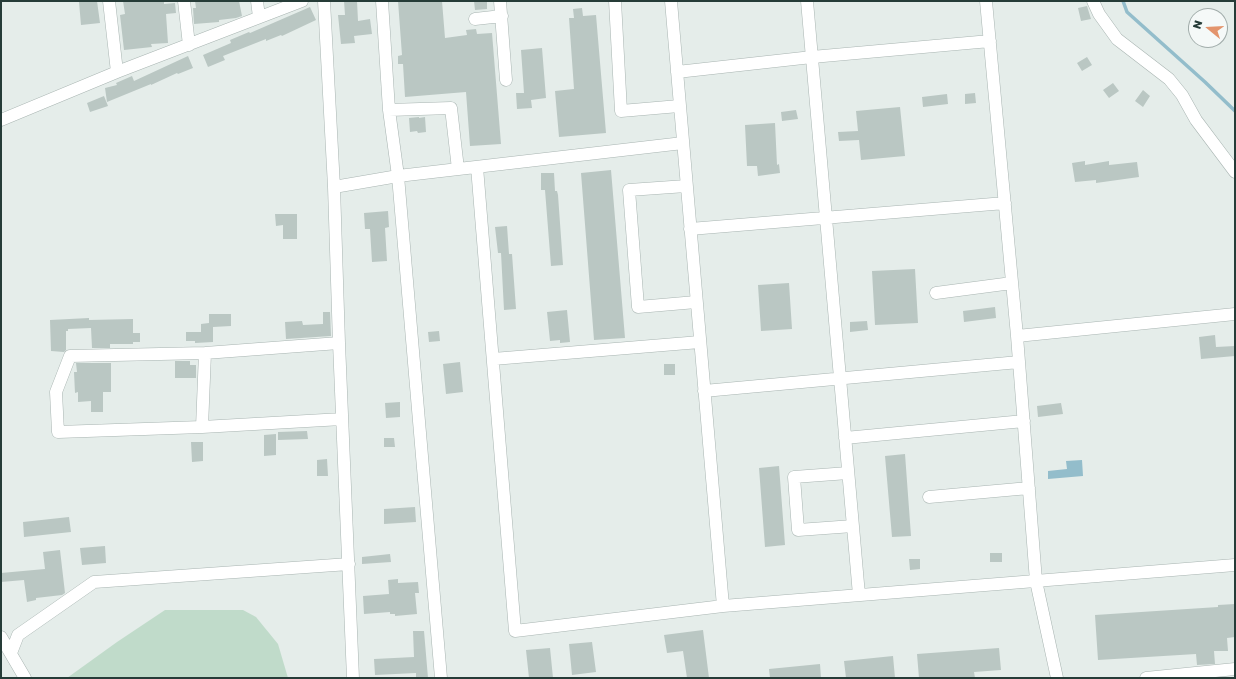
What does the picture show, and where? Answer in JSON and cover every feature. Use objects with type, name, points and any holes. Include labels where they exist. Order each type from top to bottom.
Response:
[{"type":"street","points":[[109,1],[117,72]]},
{"type":"street","points":[[184,1],[189,45]]},
{"type":"street","points":[[257,1],[259,18]]},
{"type":"street","points":[[1,120],[117,72],[302,1]]},
{"type":"street","points":[[324,1],[334,187],[353,678]]},
{"type":"street","points":[[382,1],[393,177],[441,678]]},
{"type":"street","points":[[500,1],[506,80]]},
{"type":"street","points":[[615,1],[621,111],[679,106]]},
{"type":"street","points":[[671,1],[723,606]]},
{"type":"street","points":[[807,1],[859,595]]},
{"type":"street","points":[[986,1],[1017,336],[1036,581],[1057,678]]},
{"type":"street","points":[[1093,1],[1117,39],[1169,79],[1182,95],[1196,120],[1235,172]]},
{"type":"street","points":[[475,19],[502,16]]},
{"type":"street","points":[[677,72],[812,57],[990,41]]},
{"type":"street","points":[[390,110],[451,108],[458,169]]},
{"type":"street","points":[[334,187],[393,177],[683,143]]},
{"type":"street","points":[[476,167],[494,359],[515,630],[723,606],[1235,566]]},
{"type":"street","points":[[686,186],[629,190],[638,307],[696,302]]},
{"type":"street","points":[[690,229],[1005,203]]},
{"type":"street","points":[[936,293],[1012,283]]},
{"type":"street","points":[[1017,336],[1235,314]]},
{"type":"street","points":[[339,342],[205,353],[70,356],[56,392],[58,432],[202,428],[342,419]]},
{"type":"street","points":[[494,359],[700,342]]},
{"type":"street","points":[[202,428],[205,353]]},
{"type":"street","points":[[704,391],[1019,362]]},
{"type":"street","points":[[845,438],[1024,421]]},
{"type":"street","points":[[848,473],[794,477],[798,530],[853,526]]},
{"type":"street","points":[[929,497],[1029,488]]},
{"type":"street","points":[[11,653],[18,635],[94,582],[349,564]]},
{"type":"street","points":[[1,637],[25,678]]},
{"type":"street","points":[[1146,678],[1235,669]]},
{"type":"green space","points":[[165,610],[243,610],[256,617],[278,644],[288,678],[67,678]]},
{"type":"water","points":[[1082,460],[1083,476],[1048,479],[1048,471],[1067,469],[1066,461]]},
{"type":"building","points":[[97,1],[100,23],[81,25],[79,2]]},
{"type":"building","points":[[123,1],[164,1],[164,4],[175,3],[176,13],[166,14],[168,43],[151,44],[152,47],[124,50],[120,15],[125,14]]},
{"type":"building","points":[[195,1],[239,1],[242,16],[219,20],[219,22],[194,24],[193,8],[196,8]]},
{"type":"building","points":[[344,1],[357,1],[358,21],[370,19],[372,34],[354,36],[355,43],[341,44],[338,15],[345,15]]},
{"type":"building","points":[[398,1],[442,1],[445,38],[467,35],[466,30],[476,29],[477,34],[492,33],[501,144],[470,146],[466,92],[405,97],[403,64],[398,64],[398,56],[402,55]]},
{"type":"building","points":[[474,1],[487,1],[487,9],[475,10]]},
{"type":"building","points":[[1087,6],[1091,19],[1081,21],[1078,8]]},
{"type":"building","points":[[310,7],[316,20],[282,36],[281,35],[266,41],[266,39],[223,56],[225,60],[208,67],[203,55],[231,43],[230,40]]},
{"type":"building","points":[[582,8],[583,16],[596,15],[606,133],[559,137],[555,91],[574,89],[569,18],[574,18],[573,9]]},
{"type":"building","points":[[542,48],[546,98],[531,100],[532,108],[517,109],[516,93],[524,93],[521,50]]},
{"type":"building","points":[[188,56],[193,68],[178,74],[177,73],[107,102],[105,88],[117,85],[116,83],[132,76],[134,81]]},
{"type":"building","points":[[1087,57],[1092,65],[1082,71],[1077,63]]},
{"type":"building","points":[[1113,83],[1119,91],[1109,98],[1103,90]]},
{"type":"building","points":[[1143,90],[1150,96],[1143,107],[1135,101]]},
{"type":"building","points":[[975,93],[976,103],[965,104],[965,94]]},
{"type":"building","points":[[947,94],[948,104],[923,107],[922,97]]},
{"type":"building","points":[[104,96],[108,106],[90,112],[87,103]]},
{"type":"building","points":[[900,107],[905,156],[861,160],[859,140],[839,141],[838,132],[858,131],[856,111]]},
{"type":"building","points":[[796,110],[798,119],[782,121],[781,112]]},
{"type":"building","points":[[425,117],[426,132],[410,132],[409,118]]},
{"type":"building","points":[[775,123],[777,165],[779,164],[780,173],[758,176],[757,166],[747,166],[745,125]]},
{"type":"building","points":[[1085,161],[1085,165],[1109,161],[1109,165],[1137,162],[1139,177],[1096,183],[1096,180],[1075,182],[1072,163]]},
{"type":"building","points":[[611,170],[625,338],[594,340],[581,173]]},
{"type":"building","points":[[541,173],[554,173],[555,191],[557,191],[558,195],[563,265],[551,266],[545,190],[541,190]]},
{"type":"building","points":[[388,211],[389,227],[385,228],[387,261],[372,262],[370,229],[365,229],[364,213]]},
{"type":"building","points":[[275,214],[297,214],[297,239],[283,239],[283,225],[276,226]]},
{"type":"building","points":[[507,226],[509,254],[512,254],[516,309],[504,310],[501,253],[498,253],[495,227]]},
{"type":"building","points":[[915,269],[918,323],[875,325],[872,271]]},
{"type":"building","points":[[789,283],[792,329],[761,331],[758,285]]},
{"type":"building","points":[[995,307],[996,318],[964,322],[963,311]]},
{"type":"building","points":[[567,310],[570,342],[560,343],[560,340],[550,341],[547,312]]},
{"type":"building","points":[[323,312],[330,312],[331,336],[286,339],[285,322],[302,321],[303,325],[323,324]]},
{"type":"building","points":[[209,314],[231,314],[231,326],[213,327],[213,342],[195,343],[195,341],[186,341],[186,332],[201,332],[201,324],[209,323]]},
{"type":"building","points":[[89,318],[89,320],[133,319],[133,333],[140,333],[140,342],[133,342],[133,344],[110,344],[110,348],[92,348],[91,328],[68,329],[68,331],[66,331],[66,350],[64,352],[51,351],[50,320]]},
{"type":"building","points":[[867,321],[868,330],[850,332],[850,322]]},
{"type":"building","points":[[439,331],[440,341],[429,342],[428,332]]},
{"type":"building","points":[[1215,335],[1216,347],[1235,346],[1235,356],[1201,359],[1199,337]]},
{"type":"building","points":[[175,361],[190,361],[190,365],[196,365],[196,378],[175,378]]},
{"type":"building","points":[[460,362],[463,392],[446,394],[443,364]]},
{"type":"building","points":[[76,363],[111,363],[111,392],[103,392],[103,412],[91,412],[91,401],[78,402],[78,392],[75,393],[74,372],[77,372]]},
{"type":"building","points":[[664,364],[675,364],[675,375],[664,375]]},
{"type":"building","points":[[400,402],[400,417],[386,418],[385,403]]},
{"type":"building","points":[[1061,403],[1063,414],[1038,417],[1037,406]]},
{"type":"building","points":[[307,431],[308,439],[278,440],[278,432]]},
{"type":"building","points":[[276,434],[276,455],[264,456],[264,435]]},
{"type":"building","points":[[384,438],[394,438],[395,447],[384,447]]},
{"type":"building","points":[[191,442],[203,442],[203,461],[192,462]]},
{"type":"building","points":[[905,454],[911,536],[892,537],[885,456]]},
{"type":"building","points":[[327,459],[328,476],[317,476],[317,460]]},
{"type":"building","points":[[779,466],[785,545],[765,547],[759,468]]},
{"type":"building","points":[[415,507],[416,522],[384,524],[384,509]]},
{"type":"building","points":[[69,517],[71,532],[24,537],[23,522]]},
{"type":"building","points":[[105,546],[106,563],[82,565],[80,548]]},
{"type":"building","points":[[60,550],[65,593],[62,595],[36,598],[36,600],[27,602],[24,580],[1,582],[1,573],[45,569],[43,552]]},
{"type":"building","points":[[990,553],[1002,553],[1002,562],[990,562]]},
{"type":"building","points":[[390,554],[391,562],[362,564],[362,557]]},
{"type":"building","points":[[909,559],[920,559],[920,569],[910,570]]},
{"type":"building","points":[[398,579],[398,583],[418,582],[419,593],[415,593],[417,614],[395,616],[395,614],[390,614],[390,612],[364,614],[363,596],[389,594],[388,580]]},
{"type":"building","points":[[1235,604],[1235,637],[1227,638],[1228,651],[1214,651],[1215,664],[1197,665],[1196,654],[1098,660],[1095,615],[1218,607],[1218,605]]},
{"type":"building","points":[[703,630],[709,678],[687,678],[683,651],[667,653],[664,635]]},
{"type":"building","points":[[413,631],[424,631],[428,678],[416,678],[416,673],[375,675],[374,659],[414,657]]},
{"type":"building","points":[[592,642],[596,672],[572,675],[569,644]]},
{"type":"building","points":[[550,648],[553,678],[529,678],[526,650]]},
{"type":"building","points":[[999,648],[1001,670],[974,672],[975,678],[919,678],[917,654]]},
{"type":"building","points":[[893,656],[895,678],[846,678],[844,661]]},
{"type":"building","points":[[820,664],[821,678],[770,678],[769,669]]},
{"type":"waterway","points":[[1123,1],[1127,12],[1235,111]]}]
